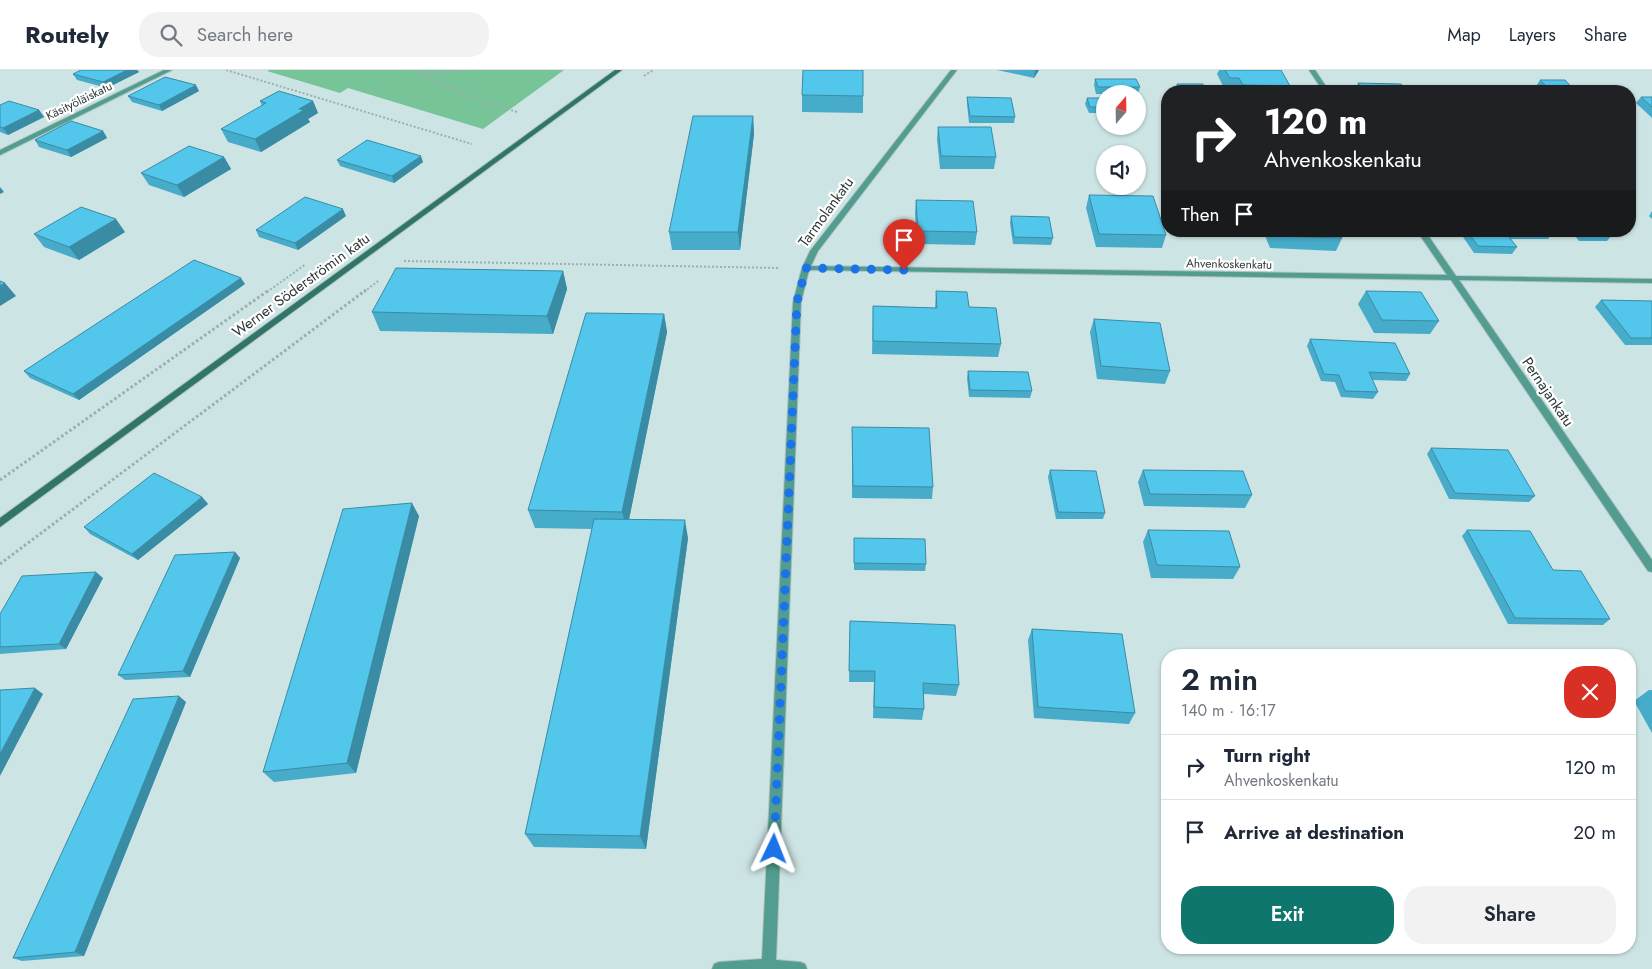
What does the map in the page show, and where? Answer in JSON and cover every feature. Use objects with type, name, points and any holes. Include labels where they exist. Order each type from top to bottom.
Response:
[{"type":"street","name":"Käsityöläiskatu","points":[[0,153],[169,70]]},
{"type":"street","name":"Werner Söderströmin katu","points":[[0,523],[619,70]]},
{"type":"street","name":"Tarmolankatu","points":[[769,967],[797,302],[806,268],[814,251],[954,70]]},
{"type":"street","points":[[1312,70],[1322,85]]},
{"type":"street","name":"Pernajankatu","points":[[1425,237],[1652,568]]},
{"type":"street","name":"Ahvenkoskenkatu","points":[[806,268],[1652,281]]},
{"type":"street","points":[[719,969],[769,967],[800,969]]},
{"type":"path","points":[[226,70],[474,145],[466,151]]},
{"type":"path","points":[[411,70],[471,97],[518,112],[511,118]]},
{"type":"path","points":[[420,74],[470,70]]},
{"type":"path","points":[[0,480],[313,258]]},
{"type":"path","points":[[404,261],[806,268]]},
{"type":"green space","points":[[564,70],[483,129],[348,88],[340,93],[267,71]]},
{"type":"building","points":[[81,70],[127,70],[103,82],[73,74]]},
{"type":"building","points":[[803,70],[863,70],[863,96],[802,95]]},
{"type":"building","points":[[1225,70],[1281,70],[1289,85],[1243,85],[1239,78],[1230,78]]},
{"type":"building","points":[[165,77],[196,85],[159,105],[128,96]]},
{"type":"building","points":[[1095,79],[1136,79],[1139,85],[1097,85]]},
{"type":"building","points":[[1540,80],[1565,80],[1570,85],[1545,85]]},
{"type":"building","points":[[1358,83],[1402,85],[1360,85]]},
{"type":"building","points":[[1177,84],[1203,85],[1177,85]]},
{"type":"building","points":[[279,91],[313,101],[299,109],[304,110],[255,139],[221,129],[266,103],[260,101]]},
{"type":"building","points":[[967,97],[1011,98],[1015,117],[970,116]]},
{"type":"building","points":[[1641,97],[1652,97],[1652,107]]},
{"type":"building","points":[[1087,98],[1096,98],[1096,107],[1090,107]]},
{"type":"building","points":[[9,101],[39,110],[3,128],[0,127],[0,105]]},
{"type":"building","points":[[693,116],[753,116],[738,232],[669,232]]},
{"type":"building","points":[[71,121],[103,131],[67,150],[35,140]]},
{"type":"building","points":[[938,127],[991,127],[996,157],[941,156]]},
{"type":"building","points":[[367,140],[421,156],[392,176],[337,160]]},
{"type":"building","points":[[189,146],[224,157],[177,185],[141,173]]},
{"type":"building","points":[[1089,195],[1153,196],[1161,220],[1161,235],[1099,234]]},
{"type":"building","points":[[305,197],[343,209],[295,243],[256,230]]},
{"type":"building","points":[[916,200],[973,201],[977,232],[918,231]]},
{"type":"building","points":[[81,207],[116,219],[69,247],[34,234]]},
{"type":"building","points":[[1011,216],[1049,217],[1053,238],[1014,237]]},
{"type":"building","points":[[1309,237],[1342,237],[1342,238]]},
{"type":"building","points":[[1471,237],[1509,237],[1517,247],[1478,246]]},
{"type":"building","points":[[194,260],[241,278],[73,394],[24,371]]},
{"type":"building","points":[[396,268],[563,271],[547,316],[372,312]]},
{"type":"building","points":[[936,291],[967,292],[969,307],[996,308],[1001,344],[873,341],[873,306],[937,308]]},
{"type":"building","points":[[1366,291],[1421,292],[1439,321],[1382,320]]},
{"type":"building","points":[[1601,300],[1652,301],[1652,338],[1631,338]]},
{"type":"building","points":[[586,313],[664,314],[622,512],[528,510]]},
{"type":"building","points":[[1094,319],[1160,323],[1170,371],[1101,366]]},
{"type":"building","points":[[1310,339],[1395,343],[1410,374],[1369,372],[1378,392],[1345,391],[1339,375],[1324,374]]},
{"type":"building","points":[[968,371],[1028,372],[1032,391],[970,390]]},
{"type":"building","points":[[852,427],[929,428],[933,487],[853,486]]},
{"type":"building","points":[[1431,448],[1508,450],[1535,496],[1455,493]]},
{"type":"building","points":[[1050,470],[1096,471],[1105,513],[1058,512]]},
{"type":"building","points":[[1143,470],[1243,471],[1252,495],[1150,494]]},
{"type":"building","points":[[154,473],[202,497],[132,554],[84,527]]},
{"type":"building","points":[[412,503],[347,763],[263,772],[343,509]]},
{"type":"building","points":[[594,519],[685,520],[640,836],[525,834]]},
{"type":"building","points":[[1148,530],[1229,531],[1240,567],[1157,565]]},
{"type":"building","points":[[1467,530],[1530,531],[1553,570],[1581,571],[1610,619],[1515,618]]},
{"type":"building","points":[[854,538],[925,539],[926,564],[854,563]]},
{"type":"building","points":[[235,552],[183,671],[118,675],[175,555]]},
{"type":"building","points":[[96,572],[59,644],[0,647],[0,614],[22,576]]},
{"type":"building","points":[[850,621],[955,625],[959,685],[923,683],[924,709],[874,707],[875,671],[849,671]]},
{"type":"building","points":[[1032,629],[1122,634],[1135,713],[1038,707]]},
{"type":"building","points":[[35,688],[0,754],[0,690]]},
{"type":"building","points":[[179,696],[75,952],[13,958],[133,699]]},
{"type":"route","points":[[774,849],[797,302],[806,268],[904,270]]}]
